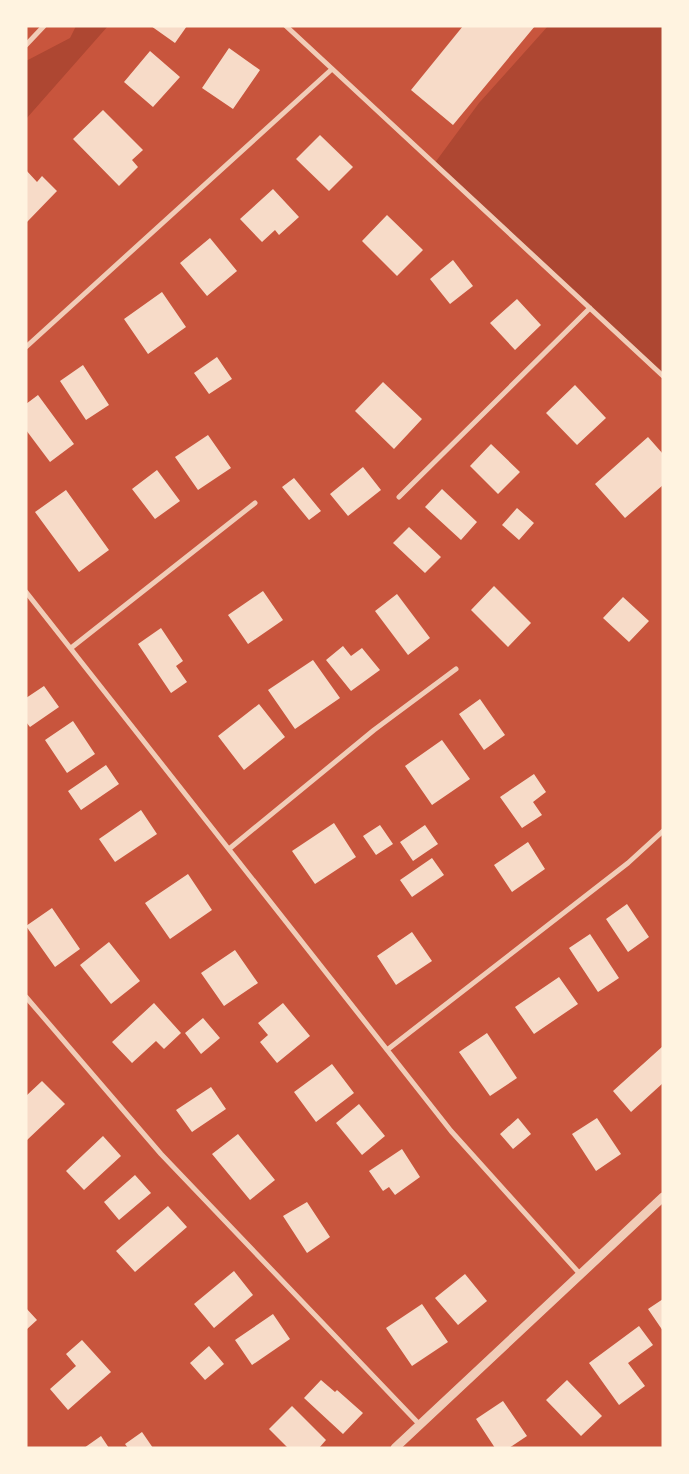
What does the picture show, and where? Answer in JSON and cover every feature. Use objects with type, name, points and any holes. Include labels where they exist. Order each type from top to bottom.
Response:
[{"type":"street","points":[[26,45],[44,26]]},
{"type":"street","points":[[286,26],[663,376]]},
{"type":"street","points":[[26,347],[332,69]]},
{"type":"street","points":[[399,497],[590,308]]},
{"type":"street","points":[[71,648],[255,503]]},
{"type":"street","points":[[26,592],[451,1131],[580,1274]]},
{"type":"street","points":[[230,849],[374,730],[456,669]]},
{"type":"street","points":[[387,1050],[628,863],[663,831]]},
{"type":"street","points":[[26,997],[161,1154],[420,1425]]},
{"type":"street","points":[[395,1448],[663,1197]]},
{"type":"shaded area","points":[[76,26],[108,26],[26,119],[26,61],[70,38]]},
{"type":"shaded area","points":[[548,26],[663,26],[663,376],[434,164],[479,103]]},
{"type":"building","points":[[151,26],[187,26],[175,43]]},
{"type":"building","points":[[463,26],[535,26],[453,125],[411,90]]},
{"type":"building","points":[[229,48],[260,70],[233,109],[202,88]]},
{"type":"building","points":[[150,51],[180,77],[153,107],[124,82]]},
{"type":"building","points":[[103,110],[143,150],[132,160],[138,167],[119,186],[73,139]]},
{"type":"building","points":[[320,135],[353,167],[329,191],[296,159]]},
{"type":"building","points":[[26,170],[37,182],[42,176],[57,191],[26,223]]},
{"type":"building","points":[[273,189],[299,217],[279,235],[275,230],[262,242],[240,219]]},
{"type":"building","points":[[387,215],[423,250],[397,276],[362,241]]},
{"type":"building","points":[[210,238],[237,271],[207,296],[180,263]]},
{"type":"building","points":[[453,260],[473,286],[450,304],[430,279]]},
{"type":"building","points":[[162,292],[186,327],[148,354],[124,319]]},
{"type":"building","points":[[517,299],[541,325],[515,350],[490,323]]},
{"type":"building","points":[[217,357],[232,379],[209,394],[194,373]]},
{"type":"building","points":[[83,365],[109,405],[86,420],[60,381]]},
{"type":"building","points":[[383,382],[422,419],[394,449],[355,411]]},
{"type":"building","points":[[575,385],[606,418],[577,445],[546,413]]},
{"type":"building","points":[[38,395],[74,444],[50,462],[26,430],[26,404]]},
{"type":"building","points":[[208,435],[231,468],[198,490],[175,457]]},
{"type":"building","points":[[648,437],[663,454],[663,485],[625,518],[595,484]]},
{"type":"building","points":[[491,444],[520,472],[498,494],[470,466]]},
{"type":"building","points":[[363,467],[381,490],[348,516],[330,494]]},
{"type":"building","points":[[157,470],[180,501],[155,519],[132,489]]},
{"type":"building","points":[[294,478],[321,511],[309,520],[282,487]]},
{"type":"building","points":[[442,489],[477,522],[461,540],[425,507]]},
{"type":"building","points":[[66,490],[109,550],[79,572],[35,512]]},
{"type":"building","points":[[517,508],[534,523],[519,540],[502,525]]},
{"type":"building","points":[[409,527],[441,557],[425,573],[393,543]]},
{"type":"building","points":[[494,586],[531,623],[508,647],[471,610]]},
{"type":"building","points":[[263,591],[283,620],[248,644],[228,615]]},
{"type":"building","points":[[397,594],[430,638],[408,655],[375,611]]},
{"type":"building","points":[[623,597],[649,621],[629,642],[603,618]]},
{"type":"building","points":[[161,628],[183,661],[176,666],[187,682],[171,693],[138,644]]},
{"type":"building","points":[[343,646],[351,656],[362,648],[380,670],[351,691],[326,660]]},
{"type":"building","points":[[313,660],[340,698],[295,729],[268,690]]},
{"type":"building","points":[[44,686],[59,707],[30,727],[26,722],[26,698]]},
{"type":"building","points":[[480,699],[505,735],[484,750],[459,714]]},
{"type":"building","points":[[259,704],[285,737],[244,770],[218,736]]},
{"type":"building","points":[[73,721],[95,754],[67,773],[45,740]]},
{"type":"building","points":[[442,740],[470,779],[432,805],[405,766]]},
{"type":"building","points":[[106,765],[119,784],[81,810],[68,791]]},
{"type":"building","points":[[534,774],[546,792],[533,802],[542,815],[522,828],[500,797]]},
{"type":"building","points":[[141,810],[157,834],[115,862],[99,839]]},
{"type":"building","points":[[334,823],[356,857],[315,884],[292,851]]},
{"type":"building","points":[[380,825],[393,844],[376,855],[363,836]]},
{"type":"building","points":[[425,825],[438,844],[413,861],[400,842]]},
{"type":"building","points":[[528,842],[545,869],[512,892],[494,865]]},
{"type":"building","points":[[432,858],[444,875],[412,897],[400,880]]},
{"type":"building","points":[[188,874],[212,910],[170,939],[145,903]]},
{"type":"building","points":[[627,904],[649,937],[628,952],[606,919]]},
{"type":"building","points":[[52,908],[80,949],[55,967],[26,926]]},
{"type":"building","points":[[412,932],[432,961],[396,985],[377,956]]},
{"type":"building","points":[[590,934],[619,978],[598,992],[569,948]]},
{"type":"building","points":[[109,942],[140,981],[111,1004],[80,965]]},
{"type":"building","points":[[235,950],[258,983],[224,1006],[201,973]]},
{"type":"building","points":[[559,977],[578,1004],[534,1034],[515,1007]]},
{"type":"building","points":[[154,1003],[181,1033],[164,1049],[156,1041],[132,1063],[112,1042]]},
{"type":"building","points":[[283,1003],[310,1036],[277,1063],[260,1042],[268,1035],[258,1023]]},
{"type":"building","points":[[203,1018],[220,1038],[201,1054],[185,1033]]},
{"type":"building","points":[[487,1033],[517,1078],[490,1096],[459,1052]]},
{"type":"building","points":[[663,1046],[663,1083],[631,1112],[613,1091]]},
{"type":"building","points":[[332,1064],[354,1093],[316,1122],[294,1092]]},
{"type":"building","points":[[42,1081],[65,1104],[26,1141],[26,1096]]},
{"type":"building","points":[[211,1087],[226,1109],[192,1132],[176,1110]]},
{"type":"building","points":[[359,1104],[385,1136],[362,1155],[336,1123]]},
{"type":"building","points":[[518,1118],[531,1134],[513,1149],[500,1134]]},
{"type":"building","points":[[597,1118],[621,1154],[596,1171],[572,1134]]},
{"type":"building","points":[[238,1134],[275,1180],[250,1200],[212,1154]]},
{"type":"building","points":[[103,1136],[121,1156],[84,1190],[66,1171]]},
{"type":"building","points":[[402,1149],[420,1177],[395,1195],[389,1187],[383,1191],[369,1171]]},
{"type":"building","points":[[135,1175],[151,1193],[119,1220],[104,1202]]},
{"type":"building","points":[[307,1202],[330,1237],[307,1253],[283,1216]]},
{"type":"building","points":[[168,1206],[187,1227],[135,1272],[116,1251]]},
{"type":"building","points":[[234,1271],[253,1295],[214,1328],[194,1304]]},
{"type":"building","points":[[465,1274],[487,1301],[458,1325],[435,1298]]},
{"type":"building","points":[[663,1299],[663,1331],[648,1309]]},
{"type":"building","points":[[422,1304],[448,1342],[412,1366],[386,1328]]},
{"type":"building","points":[[26,1308],[37,1320],[26,1330]]},
{"type":"building","points":[[273,1314],[290,1339],[252,1365],[235,1340]]},
{"type":"building","points":[[639,1326],[653,1345],[628,1363],[645,1386],[619,1405],[589,1363]]},
{"type":"building","points":[[82,1340],[111,1372],[68,1410],[50,1389],[76,1366],[66,1354]]},
{"type":"building","points":[[209,1346],[224,1364],[205,1380],[190,1363]]},
{"type":"building","points":[[321,1380],[335,1392],[337,1390],[363,1413],[343,1434],[304,1398]]},
{"type":"building","points":[[567,1380],[602,1416],[581,1436],[546,1400]]},
{"type":"building","points":[[503,1401],[527,1436],[509,1448],[495,1448],[476,1419]]},
{"type":"building","points":[[292,1406],[326,1440],[319,1448],[288,1448],[269,1429]]},
{"type":"building","points":[[142,1432],[153,1448],[128,1448],[125,1444]]},
{"type":"building","points":[[101,1436],[109,1448],[84,1448]]}]
